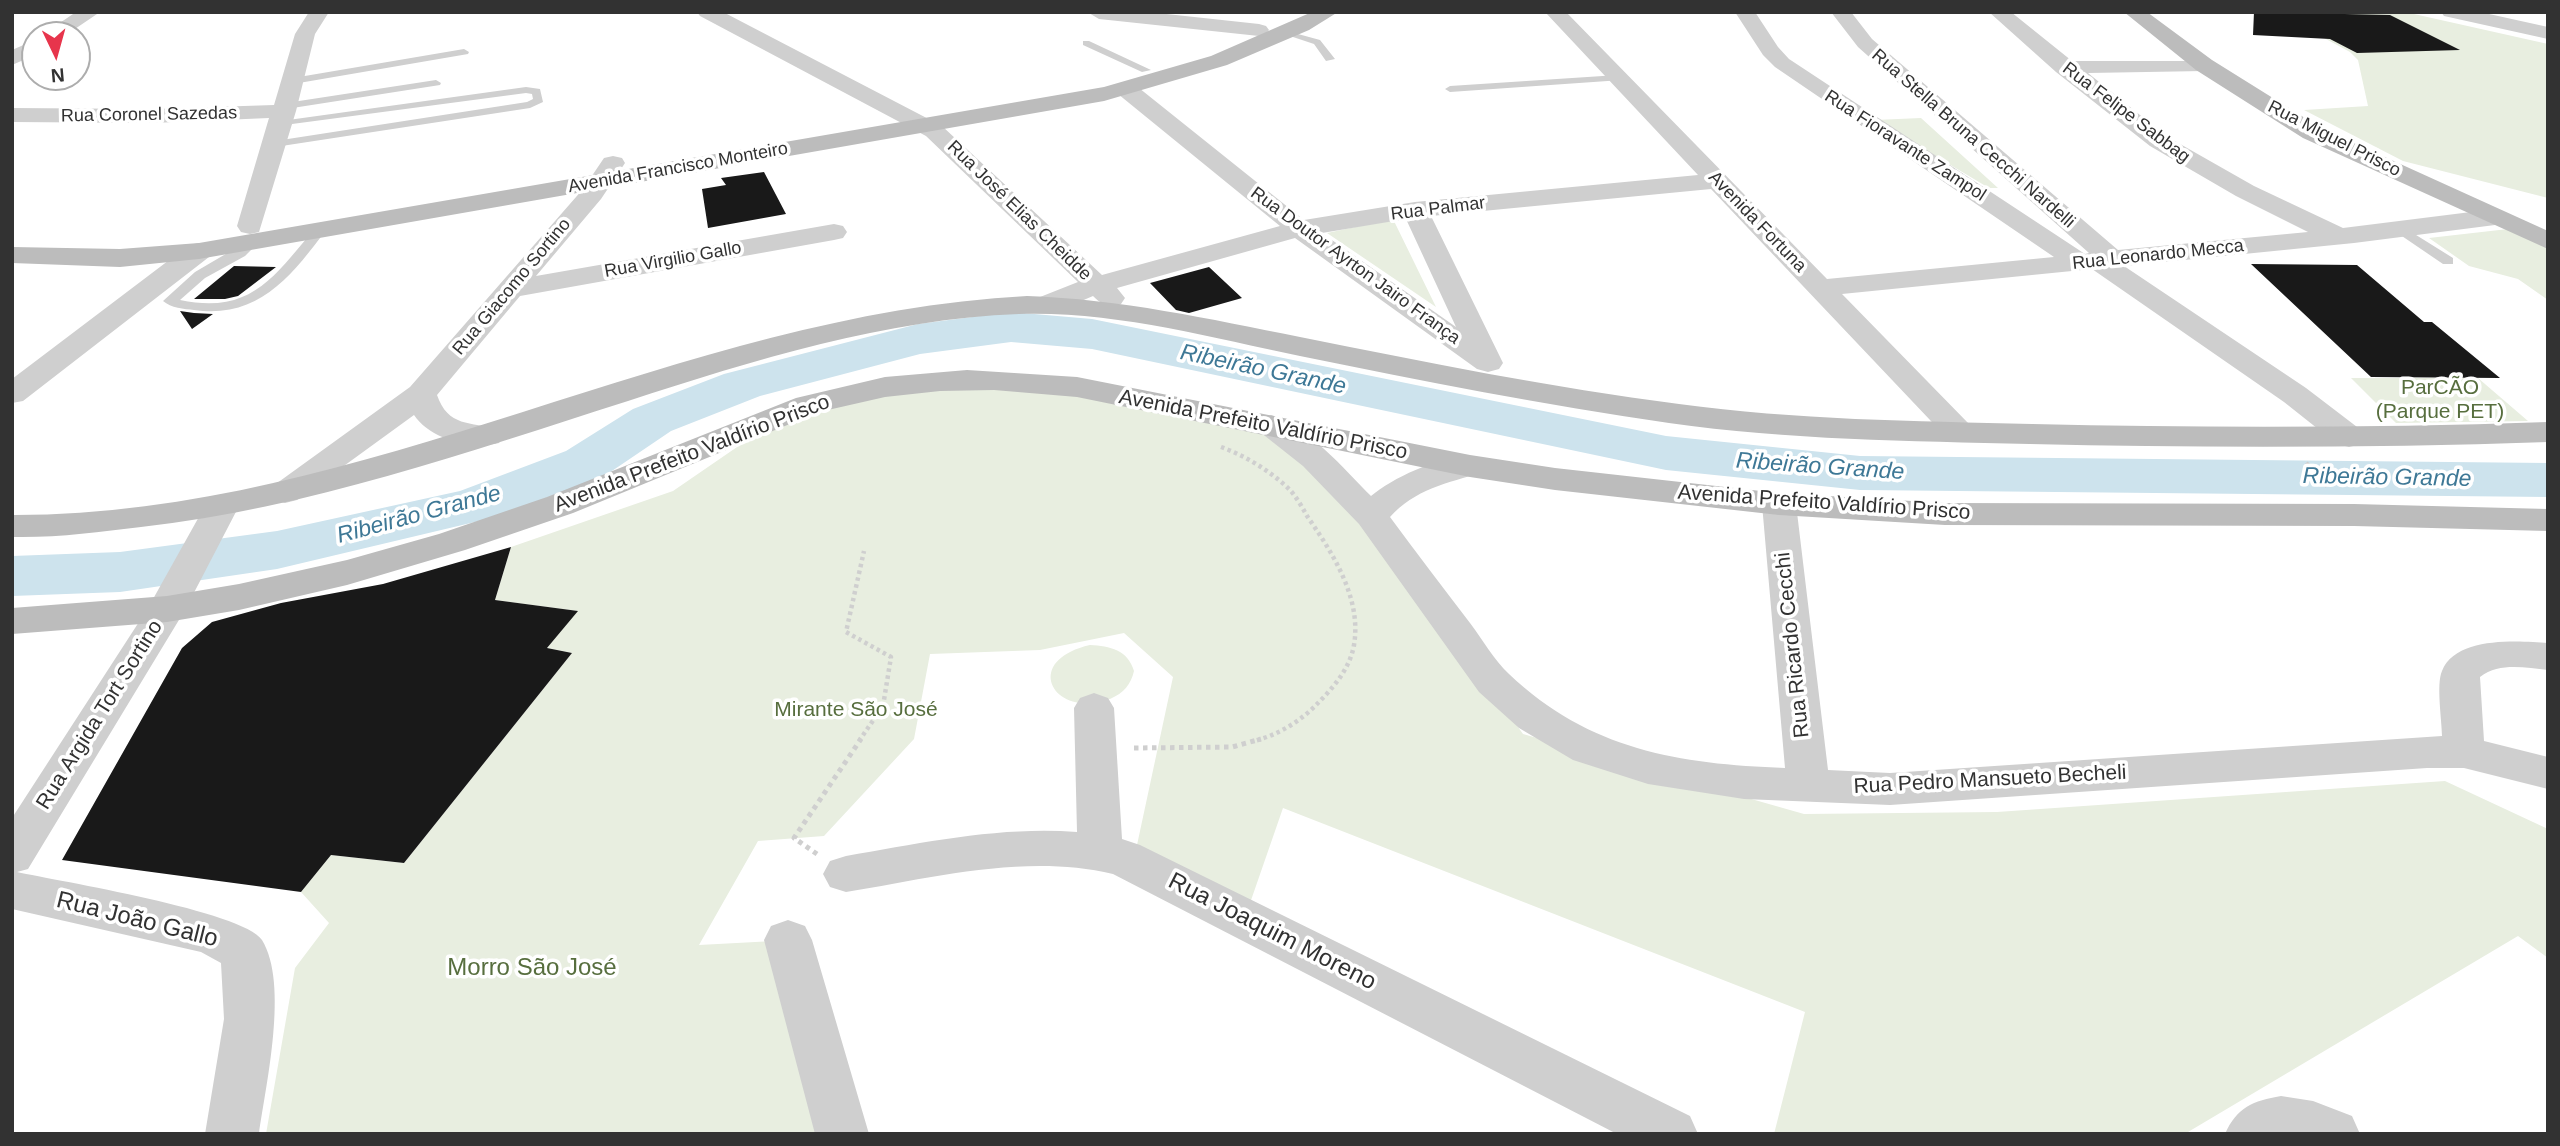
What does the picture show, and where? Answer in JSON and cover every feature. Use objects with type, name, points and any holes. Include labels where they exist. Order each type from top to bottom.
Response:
[{"type":"main road","name":"Avenida Francisco Monteiro","points":[[915,120],[1146,70],[1210,51],[1259,30],[1328,12]]},
{"type":"main road","name":"Rua Miguel Prisco","points":[[2134,12],[2204,65],[2312,133],[2548,240]]},
{"type":"main road","name":"Avenida Francisco Monteiro","points":[[13,255],[120,258],[199,251],[251,234],[915,120],[1126,89],[1217,63],[1292,23]]},
{"type":"main road","name":"Avenida Francisco Monteiro","points":[[13,255],[320,230],[608,172]]},
{"type":"main road","points":[[17,524],[217,518],[285,493],[389,466],[666,379],[839,332],[931,313],[992,306],[1112,299],[1500,385],[1730,422],[1806,428],[1959,432],[2349,437],[2548,432]]},
{"type":"main road","name":"Avenida Prefeito Valdírio Prisco","points":[[12,621],[175,594],[335,575],[451,542],[571,503],[802,407],[890,386],[975,379],[1031,381],[1270,425],[1470,466],[1555,479],[1779,504],[1945,514],[2354,515],[2548,520]]},
{"type":"street","points":[[251,234],[305,34],[319,12]]},
{"type":"street","name":"Rua José Elias Cheidde","points":[[707,12],[915,120],[965,158],[1112,299]]},
{"type":"street","name":"Avenida Fortuna","points":[[1555,12],[1959,432]]},
{"type":"street","name":"Rua Fioravante Zampol","points":[[1745,12],[1770,51],[1782,63],[1979,194],[2097,261]]},
{"type":"street","name":"Rua Stella Bruna Cecchi Nardelli","points":[[1841,12],[1865,43],[2031,190],[2097,261]]},
{"type":"street","name":"Rua Felipe Sabbag","points":[[1999,12],[2158,141],[2197,165],[2338,236]]},
{"type":"street","points":[[2451,12],[2548,33]]},
{"type":"street","points":[[1099,13],[1259,30]]},
{"type":"street","points":[[2064,67],[2204,65]]},
{"type":"street","name":"Rua Doutor Ayrton Jairo França","points":[[1126,89],[1299,229],[1488,363],[1415,210]]},
{"type":"street","name":"Rua Coronel Sazedas","points":[[12,116],[153,116],[282,121]]},
{"type":"street","name":"Rua Giacomo Sortino","points":[[285,493],[421,394],[608,172]]},
{"type":"street","name":"Rua Palmar","points":[[1112,299],[1165,267],[1299,229],[1415,210],[1716,181]]},
{"type":"street","points":[[1979,194],[2031,190]]},
{"type":"street","name":"Rua Leonardo Mecca","points":[[1821,288],[2338,236],[2495,217]]},
{"type":"street","name":"Rua Virgilio Gallo","points":[[512,289],[834,232]]},
{"type":"street","points":[[12,394],[199,251]]},
{"type":"street","points":[[2097,261],[2295,395],[2349,437]]},
{"type":"street","points":[[421,394],[426,414],[440,425],[487,436]]},
{"type":"street","name":"Rua Pedro Mansueto Becheli","points":[[1270,425],[1315,459],[1371,516],[1493,682],[1534,718],[1588,749],[1648,768],[1744,783],[1890,789],[2427,752],[2465,752],[2548,773]]},
{"type":"street","points":[[1371,516],[1383,501],[1413,482],[1470,466]]},
{"type":"street","name":"Rua Ricardo Cecchi","points":[[1779,504],[1808,787]]},
{"type":"street","name":"Rua Argida Tort Sortino","points":[[13,861],[175,594],[217,518]]},
{"type":"street","points":[[2465,752],[2460,673],[2470,662],[2487,655],[2548,657]]},
{"type":"street","points":[[1095,728],[1100,850]]},
{"type":"street","name":"Rua Joaquim Moreno","points":[[846,874],[993,852],[1080,848],[1100,850],[1124,858],[1671,1134]]},
{"type":"street","name":"Rua João Gallo","points":[[13,861],[212,934],[243,951],[250,978],[250,1017],[232,1134]]},
{"type":"street","points":[[788,940],[842,1134]]},
{"type":"street","points":[[2252,1134],[2258,1127],[2276,1121],[2298,1121],[2333,1134]]},
{"type":"lane","points":[[1292,23],[1317,42],[1330,59]]},
{"type":"lane","points":[[1086,43],[1146,70]]},
{"type":"lane","points":[[293,81],[464,52]]},
{"type":"lane","points":[[1450,89],[1618,78]]},
{"type":"lane","points":[[282,121],[436,83]]},
{"type":"lane","points":[[526,90],[536,91],[538,100],[530,105],[282,121],[526,90]]},
{"type":"lane","points":[[2400,229],[2448,261]]},
{"type":"lane","points":[[251,234],[240,253],[200,275],[170,301],[219,306],[250,300],[302,252],[320,230]]},
{"type":"path","points":[[1095,728],[1232,747],[1274,736],[1311,711],[1338,683],[1353,645],[1353,612],[1348,590],[1330,550],[1290,490],[1245,456],[1210,443]]},
{"type":"path","points":[[2300,457],[2333,492]]},
{"type":"path","points":[[846,874],[794,838],[883,706],[891,657],[846,632],[864,551]]},
{"type":"green space","points":[[2276,12],[2405,12],[2548,44],[2548,198],[2403,161],[2304,110],[2368,106],[2358,60],[2350,52]]},
{"type":"green space","points":[[1921,118],[1998,188],[1989,188],[1875,120]]},
{"type":"green space","points":[[1393,219],[1436,307],[1327,233]]},
{"type":"green space","points":[[2508,229],[2548,248],[2548,300],[2518,279],[2469,266],[2429,238]]},
{"type":"green space","name":"ParCÃO (Parque PET)","points":[[2351,378],[2478,378],[2528,421],[2396,423]]},
{"type":"green space","name":"Morro São José","points":[[981,381],[1250,424],[1291,446],[1402,563],[1523,734],[1804,814],[1997,812],[2445,781],[2548,829],[2548,958],[2518,936],[2188,1132],[1774,1134],[1805,1012],[1283,808],[1249,906],[1137,845],[1173,677],[1124,633],[1040,650],[930,654],[914,739],[824,836],[758,841],[699,945],[774,941],[823,1134],[266,1134],[295,968],[329,923],[301,892],[331,855],[404,863],[572,653],[547,648],[577,611],[495,600],[511,547],[673,491],[740,445],[806,415],[849,402]]},
{"type":"green space","points":[[1090,645],[1111,648],[1123,654],[1131,664],[1133,676],[1123,691],[1115,697],[1090,703],[1073,702],[1053,686],[1051,675],[1056,663],[1068,653]]},
{"type":"building","points":[[2254,12],[2390,15],[2460,50],[2357,53],[2330,39],[2253,35]]},
{"type":"building","points":[[764,172],[786,214],[708,228],[702,189],[726,185],[721,178]]},
{"type":"building","points":[[2251,264],[2357,265],[2424,322],[2432,322],[2500,378],[2371,377]]},
{"type":"building","points":[[234,266],[276,267],[238,296],[225,299],[194,299]]},
{"type":"building","points":[[1209,267],[1242,298],[1189,313],[1176,310],[1150,283]]},
{"type":"building","points":[[180,311],[194,313],[213,314],[192,329]]},
{"type":"building","points":[[511,547],[495,600],[578,611],[547,648],[572,653],[404,863],[331,855],[301,892],[62,860],[182,648],[212,622],[281,603],[383,584]]},
{"type":"waterway","name":"Ribeirão Grande","points":[[12,576],[120,572],[277,550],[476,505],[586,463],[652,420],[742,385],[918,339],[1011,327],[1092,334],[1666,453],[1860,473],[2548,480]]},
{"type":"park label","name":"Mirante São José","points":[[856,710]]}]
